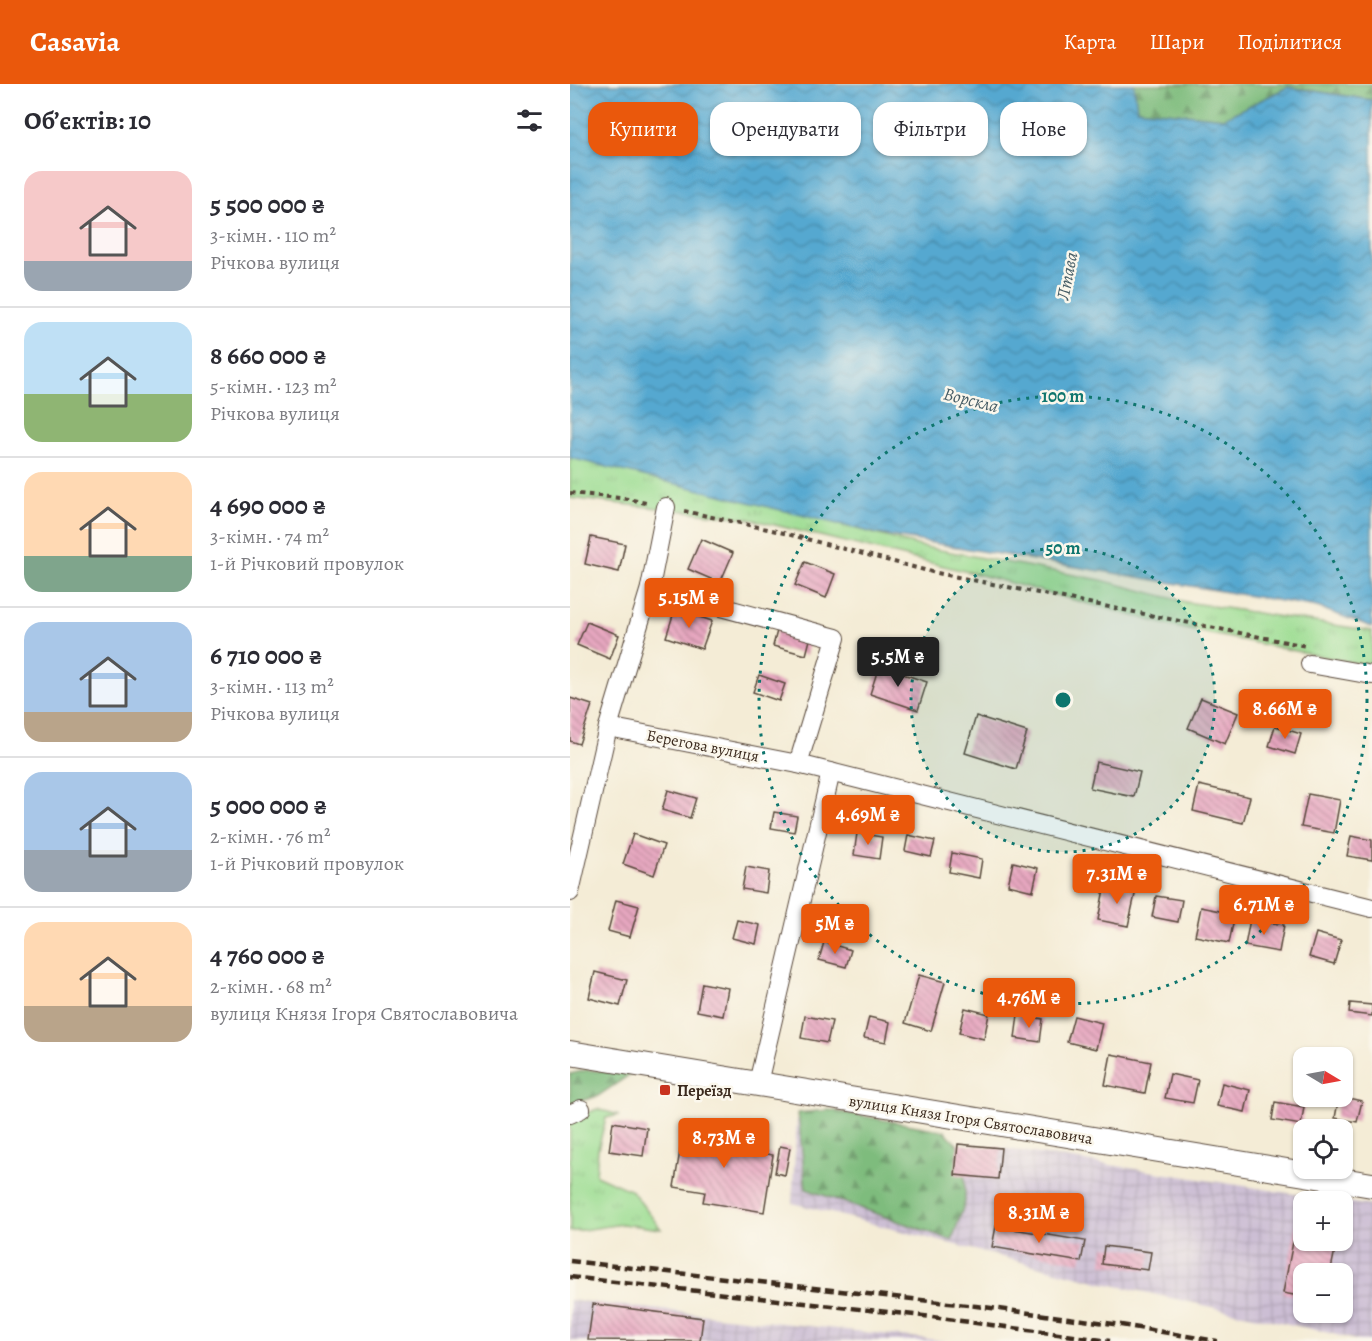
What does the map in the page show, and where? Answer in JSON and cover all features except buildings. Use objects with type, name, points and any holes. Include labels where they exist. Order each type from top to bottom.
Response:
[{"type":"street","points":[[570,892],[608,727],[650,588],[666,507]]},
{"type":"street","points":[[650,588],[836,638],[798,764]]},
{"type":"street","points":[[1313,656],[1372,675]]},
{"type":"street","name":"Берегова вулиця","points":[[608,727],[798,764],[1372,908]]},
{"type":"street","points":[[758,1083],[831,772]]},
{"type":"street","name":"вулиця Князя Ігоря Святославовича","points":[[570,1053],[1372,1185]]},
{"type":"path","points":[[570,492],[629,499],[772,530],[932,572],[1313,656]]},
{"type":"shaded area","points":[[797,1119],[1293,1194],[1293,1251],[1353,1251],[1353,1203],[1372,1206],[1372,1341],[1359,1341],[1099,1282],[792,1203]]},
{"type":"shaded area","points":[[570,1300],[947,1341],[570,1341]]},
{"type":"green space","points":[[1134,84],[1372,84],[1372,100],[1288,87],[1224,118],[1136,109]]},
{"type":"green space","points":[[570,452],[924,547],[1101,580],[1186,602],[1372,631],[1372,666],[1175,627],[985,576],[746,518],[570,498]]},
{"type":"green space","points":[[586,1070],[632,1073],[598,1096],[570,1104],[570,1074]]},
{"type":"green space","points":[[597,1109],[619,1115],[606,1118],[598,1149],[596,1175],[632,1191],[661,1229],[622,1224],[570,1232],[570,1121]]},
{"type":"green space","points":[[829,1110],[945,1131],[964,1152],[965,1202],[952,1240],[806,1189],[798,1113]]},
{"type":"water","points":[[570,84],[1134,84],[1137,109],[1224,118],[1288,87],[1372,100],[1372,627],[1317,607],[878,534],[570,458]]},
{"type":"railway","points":[[570,1261],[976,1306],[1121,1325],[1217,1341]]},
{"type":"railway","points":[[570,1277],[932,1317],[1110,1341]]},
{"type":"place","name":"Переїзд","points":[[665,1090]]},
{"type":"water label","name":"Лтава","points":[[1067,276]]},
{"type":"water label","name":"Ворскла","points":[[971,400]]}]
